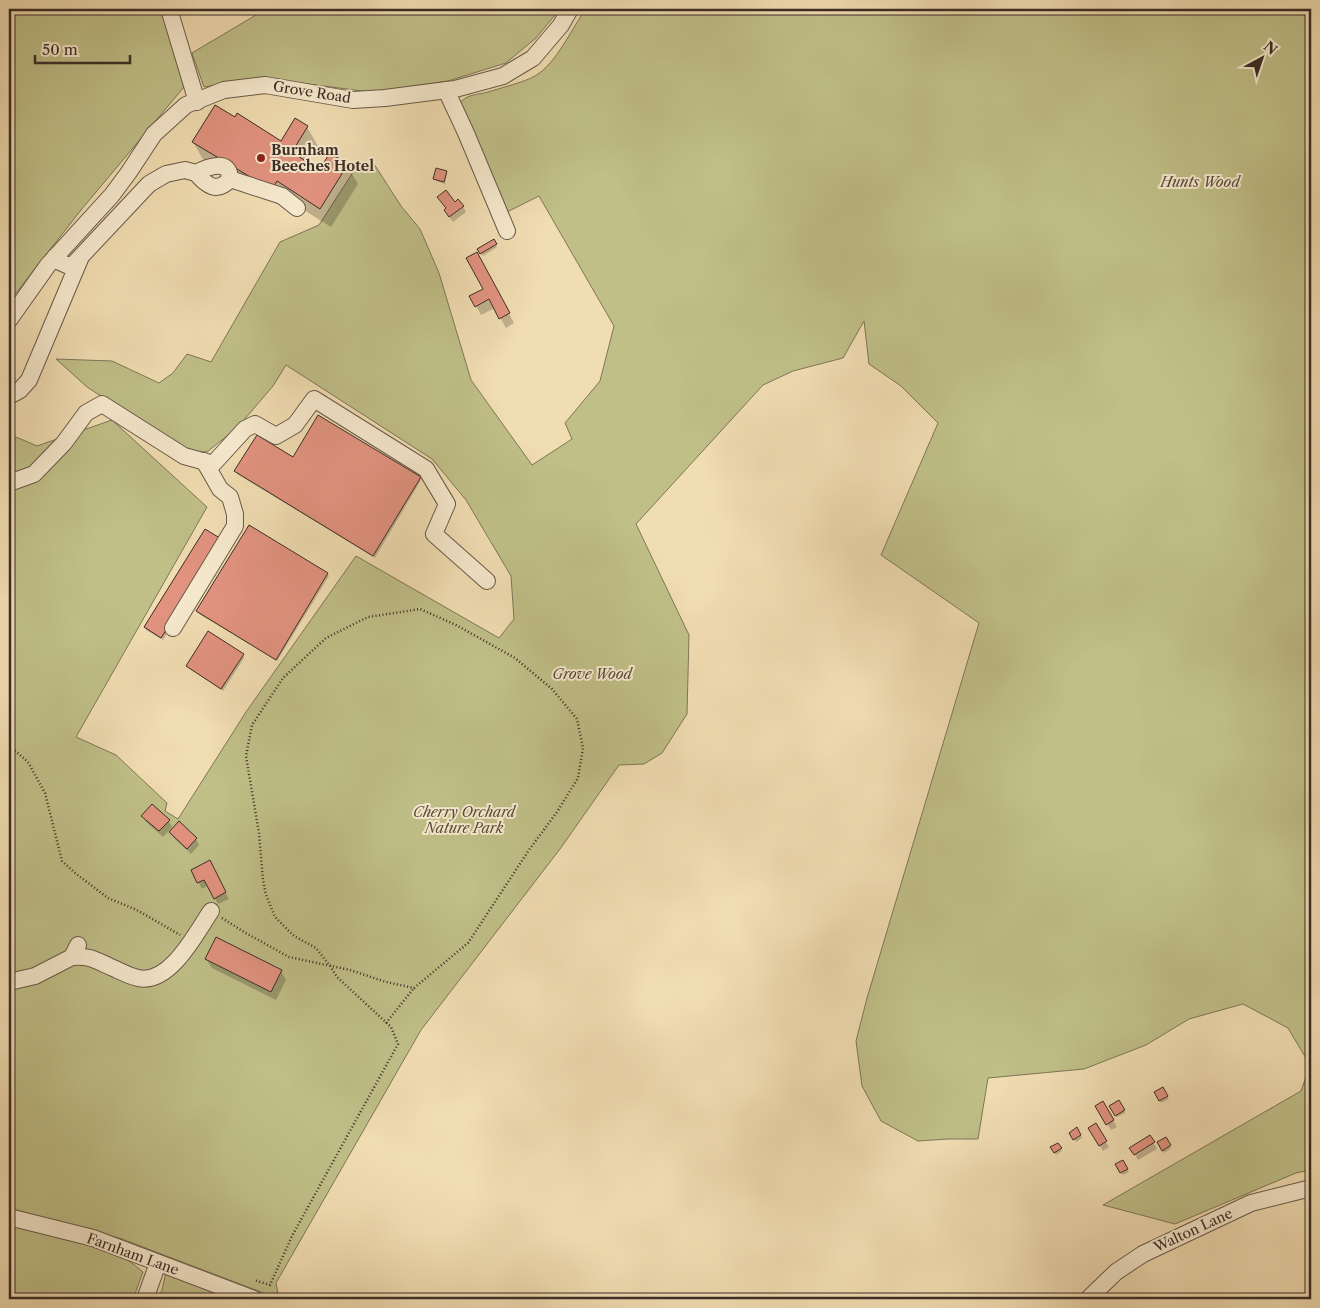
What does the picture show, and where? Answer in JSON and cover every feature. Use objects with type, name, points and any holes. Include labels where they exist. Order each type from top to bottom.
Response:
[{"type":"street","points":[[170,9],[196,102]]},
{"type":"street","name":"Grove Road","points":[[9,320],[55,257],[112,195],[154,134],[186,105],[224,90],[265,85],[353,100],[446,90],[503,76],[533,58],[561,25],[570,9]]},
{"type":"street","points":[[446,90],[507,231]]},
{"type":"street","points":[[55,257],[71,268],[149,184],[166,174],[185,170],[196,173],[208,167],[222,166],[230,174],[230,180],[282,196],[297,208]]},
{"type":"street","points":[[9,396],[20,390],[29,380],[80,259]]},
{"type":"street","points":[[9,483],[34,474],[64,443],[86,413],[102,404],[184,456],[213,464],[245,429],[255,424],[276,436],[295,425],[314,399],[426,469],[447,504],[434,534],[487,581]]},
{"type":"street","points":[[173,628],[235,526],[235,514],[230,498],[220,489],[204,461]]},
{"type":"street","points":[[9,982],[35,976],[75,951],[138,978],[152,978],[170,967],[184,951],[211,911]]},
{"type":"street","name":"Walton Lane","points":[[1088,1299],[1116,1272],[1143,1254],[1251,1203],[1311,1188]]},
{"type":"street","name":"Farnham Lane","points":[[9,1217],[93,1238],[254,1299]]},
{"type":"street","points":[[146,1299],[158,1262]]},
{"type":"path","points":[[254,1280],[270,1285],[292,1236],[398,1044],[391,1027],[386,1023],[337,977],[316,948],[294,936],[275,918],[266,895],[263,880],[259,834],[246,756],[252,725],[283,678],[326,638],[368,617],[420,609],[456,625],[516,658],[552,689],[577,720],[583,748],[578,778],[468,943],[414,988],[386,1023]]},
{"type":"path","points":[[9,747],[28,762],[45,793],[62,860],[75,873],[108,898],[137,910],[191,941]]},
{"type":"path","points":[[211,911],[289,957],[414,988]]},
{"type":"green space","points":[[9,9],[164,9],[184,87],[81,210],[9,302]]},
{"type":"green space","points":[[266,9],[560,9],[536,38],[506,63],[448,81],[370,92],[262,78],[204,87],[192,53]]},
{"type":"green space","points":[[586,9],[1311,9],[1311,1170],[1296,1173],[1175,1224],[1103,1205],[1301,1091],[1310,1065],[1288,1028],[1243,1004],[1189,1019],[1146,1045],[1084,1069],[988,1078],[978,1139],[918,1141],[881,1121],[862,1086],[856,1041],[867,998],[979,623],[881,555],[938,423],[901,386],[869,364],[864,321],[843,358],[793,371],[763,385],[636,524],[689,635],[687,714],[662,753],[644,764],[619,765],[560,849],[421,1030],[276,1283],[279,1299],[122,1239],[9,1208],[9,434],[37,446],[112,420],[207,507],[76,737],[116,755],[167,803],[165,811],[178,819],[246,712],[356,556],[499,638],[514,619],[511,576],[466,500],[432,459],[286,365],[273,386],[238,427],[207,452],[190,451],[150,428],[87,387],[56,359],[112,361],[159,383],[173,373],[187,354],[211,362],[280,242],[319,225],[357,166],[374,164],[401,206],[420,229],[439,273],[471,380],[532,465],[572,439],[565,423],[600,381],[614,326],[539,196],[505,213],[460,103],[469,96],[488,92],[535,76],[557,54]]},
{"type":"green space","points":[[9,1221],[80,1239],[114,1252],[130,1261],[143,1272],[133,1299],[9,1299]]},
{"type":"green space","points":[[166,1272],[239,1299],[158,1299]]},
{"type":"building","name":"Burnham Beeches Hotel","points":[[215,105],[235,117],[237,113],[281,141],[295,118],[308,126],[292,152],[319,170],[330,153],[348,164],[320,209],[277,181],[272,190],[192,142]]},
{"type":"building","points":[[436,168],[447,171],[444,182],[433,179]]},
{"type":"building","points":[[446,190],[455,202],[458,199],[464,206],[449,217],[444,210],[446,208],[437,197]]},
{"type":"building","points":[[494,239],[497,244],[480,254],[477,249]]},
{"type":"building","points":[[477,252],[510,313],[499,319],[489,299],[475,307],[469,296],[483,289],[466,258]]},
{"type":"building","points":[[318,415],[421,477],[373,556],[234,471],[257,435],[293,457]]},
{"type":"building","points":[[249,525],[328,573],[276,660],[196,611]]},
{"type":"building","points":[[205,529],[223,540],[161,638],[144,627]]},
{"type":"building","points":[[208,631],[244,654],[221,689],[186,666]]},
{"type":"building","points":[[152,804],[170,820],[159,831],[141,816]]},
{"type":"building","points":[[179,821],[197,838],[187,849],[169,832]]},
{"type":"building","points":[[210,860],[226,892],[214,899],[204,880],[197,883],[191,870]]},
{"type":"building","points":[[216,937],[282,970],[271,992],[205,959]]},
{"type":"building","points":[[1163,1087],[1168,1096],[1159,1101],[1154,1092]]},
{"type":"building","points":[[1119,1100],[1125,1110],[1115,1116],[1109,1106]]},
{"type":"building","points":[[1103,1101],[1114,1120],[1106,1125],[1095,1106]]},
{"type":"building","points":[[1096,1123],[1107,1141],[1099,1146],[1088,1128]]},
{"type":"building","points":[[1077,1127],[1081,1135],[1073,1140],[1069,1133]]},
{"type":"building","points":[[1150,1135],[1155,1142],[1134,1155],[1129,1148]]},
{"type":"building","points":[[1166,1137],[1171,1145],[1162,1151],[1157,1142]]},
{"type":"building","points":[[1058,1143],[1062,1148],[1054,1153],[1050,1147]]},
{"type":"building","points":[[1123,1160],[1128,1169],[1120,1173],[1115,1164]]},
{"type":"place","name":"Burnham Beeches Hotel","points":[[261,158]]},
{"type":"park label","name":"Hunts Wood","points":[[1200,182]]},
{"type":"park label","name":"Grove Wood","points":[[592,674]]},
{"type":"park label","name":"Cherry Orchard Nature Park","points":[[464,820]]}]
